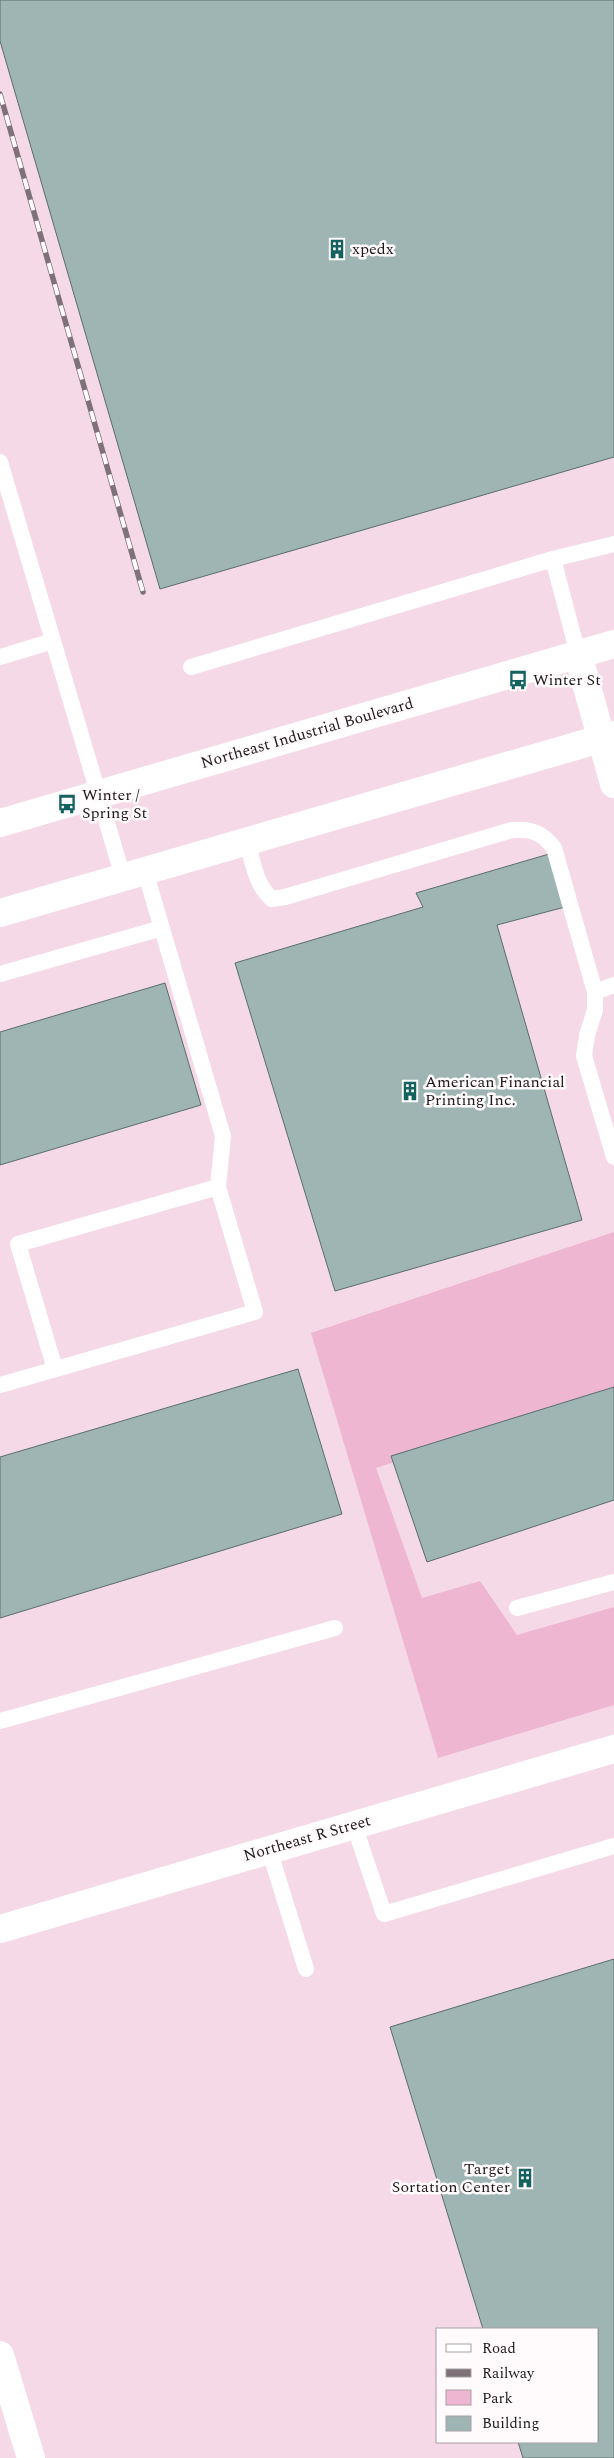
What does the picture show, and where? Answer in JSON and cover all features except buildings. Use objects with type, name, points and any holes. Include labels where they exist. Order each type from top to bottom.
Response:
[{"type":"street","name":"Northeast Industrial Boulevard","points":[[0,823],[614,644]]},
{"type":"street","points":[[578,654],[607,737],[614,784]]},
{"type":"street","points":[[0,913],[607,737]]},
{"type":"street","name":"Northeast R Street","points":[[0,1928],[614,1749]]},
{"type":"street","points":[[0,2355],[4,2386],[28,2457]]},
{"type":"lane","points":[[0,462],[98,795],[134,874],[162,928],[223,1136],[218,1187],[255,1312],[0,1385]]},
{"type":"lane","points":[[191,667],[553,559],[614,544]]},
{"type":"lane","points":[[553,559],[578,654]]},
{"type":"lane","points":[[0,657],[53,641]]},
{"type":"lane","points":[[247,841],[259,882],[265,893],[272,899],[285,897],[512,830],[528,829],[538,832],[547,839],[554,848],[595,992],[595,1010],[587,1034],[584,1056],[614,1157]]},
{"type":"lane","points":[[0,974],[162,928]]},
{"type":"lane","points":[[595,992],[614,985]]},
{"type":"lane","points":[[55,1370],[18,1244],[218,1187]]},
{"type":"lane","points":[[517,1608],[614,1582]]},
{"type":"lane","points":[[0,1721],[335,1628]]},
{"type":"lane","points":[[354,1825],[384,1914],[614,1846]]},
{"type":"lane","points":[[269,1849],[306,1969]]},
{"type":"shaded area","points":[[0,0],[614,0],[614,2458],[0,2458]]},
{"type":"green space","points":[[614,1232],[614,1392],[376,1468],[422,1598],[480,1581],[517,1635],[614,1607],[614,1705],[438,1758],[311,1333]]},
{"type":"railway","points":[[0,94],[143,592]]},
{"type":"place","name":"xpedx","points":[[337,249]]},
{"type":"place","name":"Winter St","points":[[518,680]]},
{"type":"place","name":"Winter / Spring St","points":[[67,804]]},
{"type":"place","name":"American Financial Printing Inc.","points":[[410,1091]]},
{"type":"place","name":"Target Sortation Center","points":[[525,2178]]}]
